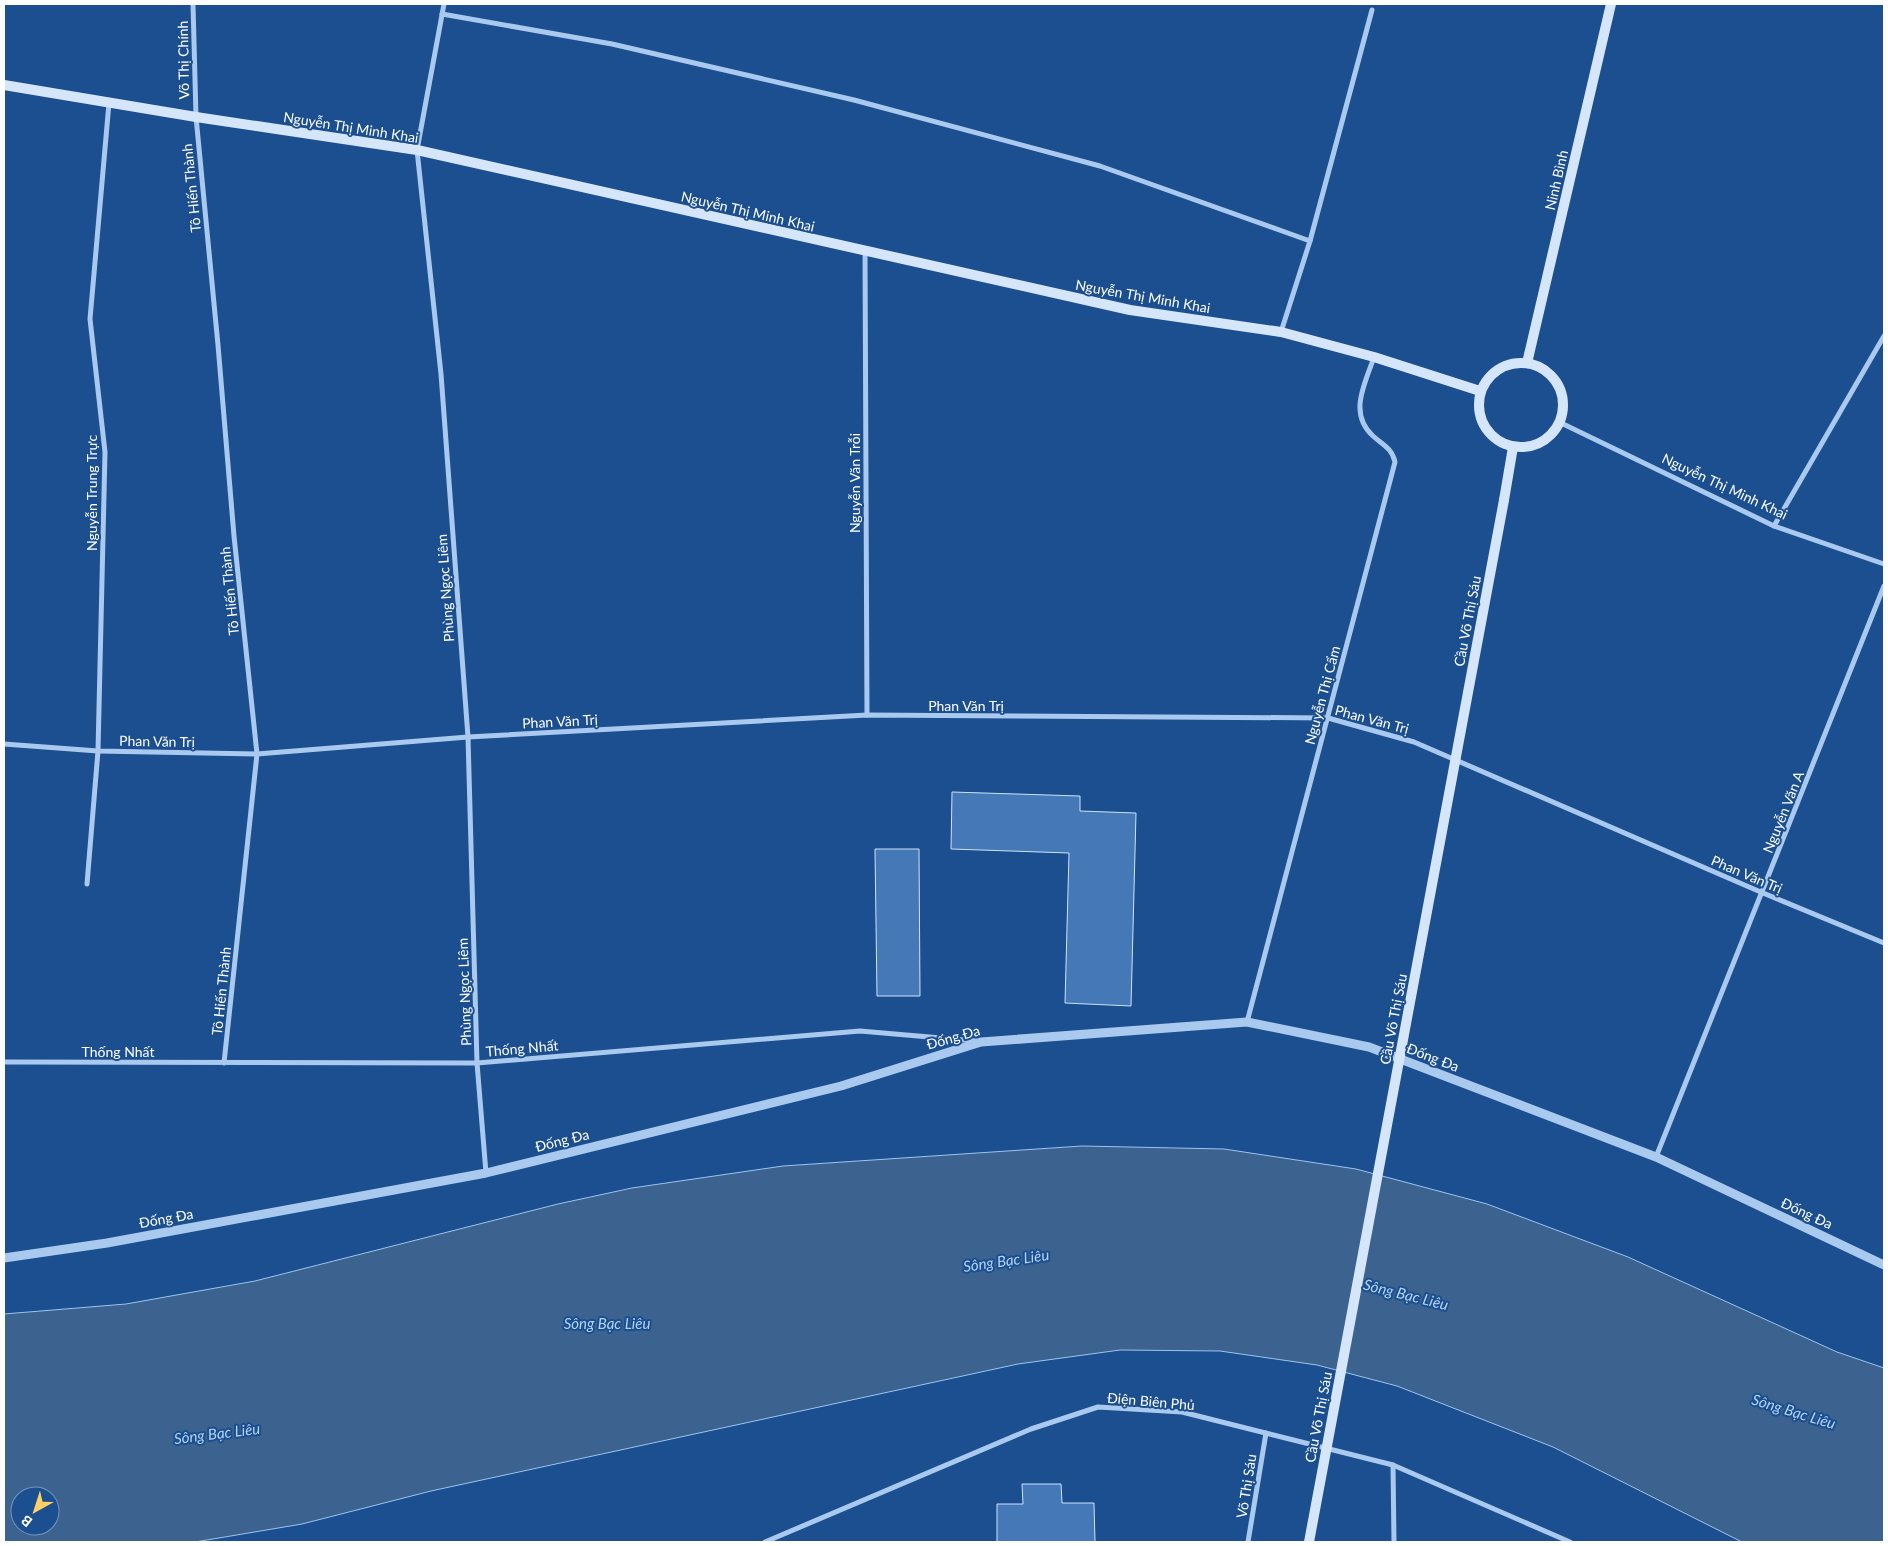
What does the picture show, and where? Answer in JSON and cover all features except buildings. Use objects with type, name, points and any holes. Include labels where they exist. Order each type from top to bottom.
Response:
[{"type":"main road","name":"Ninh Bình","points":[[1527,363],[1611,4]]},
{"type":"main road","name":"Nguyễn Thị Minh Khai","points":[[4,85],[417,150],[1130,310],[1280,332],[1374,357],[1480,391]]},
{"type":"main road","points":[[1513,363],[1527,363],[1540,368],[1551,376],[1559,386],[1563,399],[1563,413],[1550,436],[1539,444],[1526,448],[1513,447],[1499,442],[1488,432],[1480,419],[1478,405],[1480,391],[1488,377],[1499,368],[1513,363]]},
{"type":"main road","name":"Cầu Võ Thị Sáu","points":[[1309,1542],[1513,447]]},
{"type":"street","name":"Võ Thị Chính","points":[[194,4],[196,116]]},
{"type":"street","name":"Phùng Ngọc Liêm","points":[[444,4],[417,150],[441,374],[468,737],[477,1063],[486,1173]]},
{"type":"street","points":[[1280,332],[1310,240],[1372,10]]},
{"type":"street","points":[[442,14],[612,44],[854,100],[1100,166],[1310,240]]},
{"type":"street","name":"Nguyễn Trung Trực","points":[[87,884],[98,751],[105,452],[90,319],[109,102]]},
{"type":"street","name":"Tô Hiến Thành","points":[[196,116],[234,536],[257,754],[224,1063]]},
{"type":"street","name":"Nguyễn Văn Trỗi","points":[[864,251],[867,715]]},
{"type":"street","points":[[1774,526],[1884,336]]},
{"type":"street","name":"Nguyễn Thị Cẩm","points":[[1247,1022],[1395,462],[1393,452],[1373,436],[1364,425],[1359,412],[1359,404],[1374,357]]},
{"type":"street","name":"Nguyễn Thị Minh Khai","points":[[1559,422],[1774,526],[1884,564]]},
{"type":"street","name":"Nguyễn Văn A","points":[[1656,1157],[1884,586]]},
{"type":"street","name":"Phan Văn Trị","points":[[4,744],[98,751],[257,754],[468,737],[867,715],[1328,718],[1414,742],[1763,893],[1884,943]]},
{"type":"street","name":"Đống Đa","points":[[4,1258],[107,1243],[486,1173],[841,1086],[981,1042],[1247,1022],[1369,1048],[1656,1157],[1884,1265]]},
{"type":"street","name":"Thống Nhất","points":[[4,1062],[477,1063],[860,1031],[981,1042]]},
{"type":"street","name":"Điện Biên Phủ","points":[[764,1542],[1031,1429],[1098,1407],[1182,1412],[1393,1465],[1570,1542]]},
{"type":"street","name":"Võ Thị Sáu","points":[[1248,1542],[1266,1433]]},
{"type":"street","points":[[1393,1465],[1394,1542]]},
{"type":"water","name":"Sông Bạc Liêu","points":[[1082,1146],[1224,1149],[1356,1169],[1487,1204],[1628,1257],[1837,1352],[1884,1368],[1884,1542],[1742,1542],[1553,1447],[1397,1386],[1317,1365],[1220,1351],[1120,1350],[1018,1364],[431,1491],[302,1524],[195,1542],[4,1542],[4,1314],[126,1304],[255,1281],[558,1204],[632,1188],[783,1166]]}]
